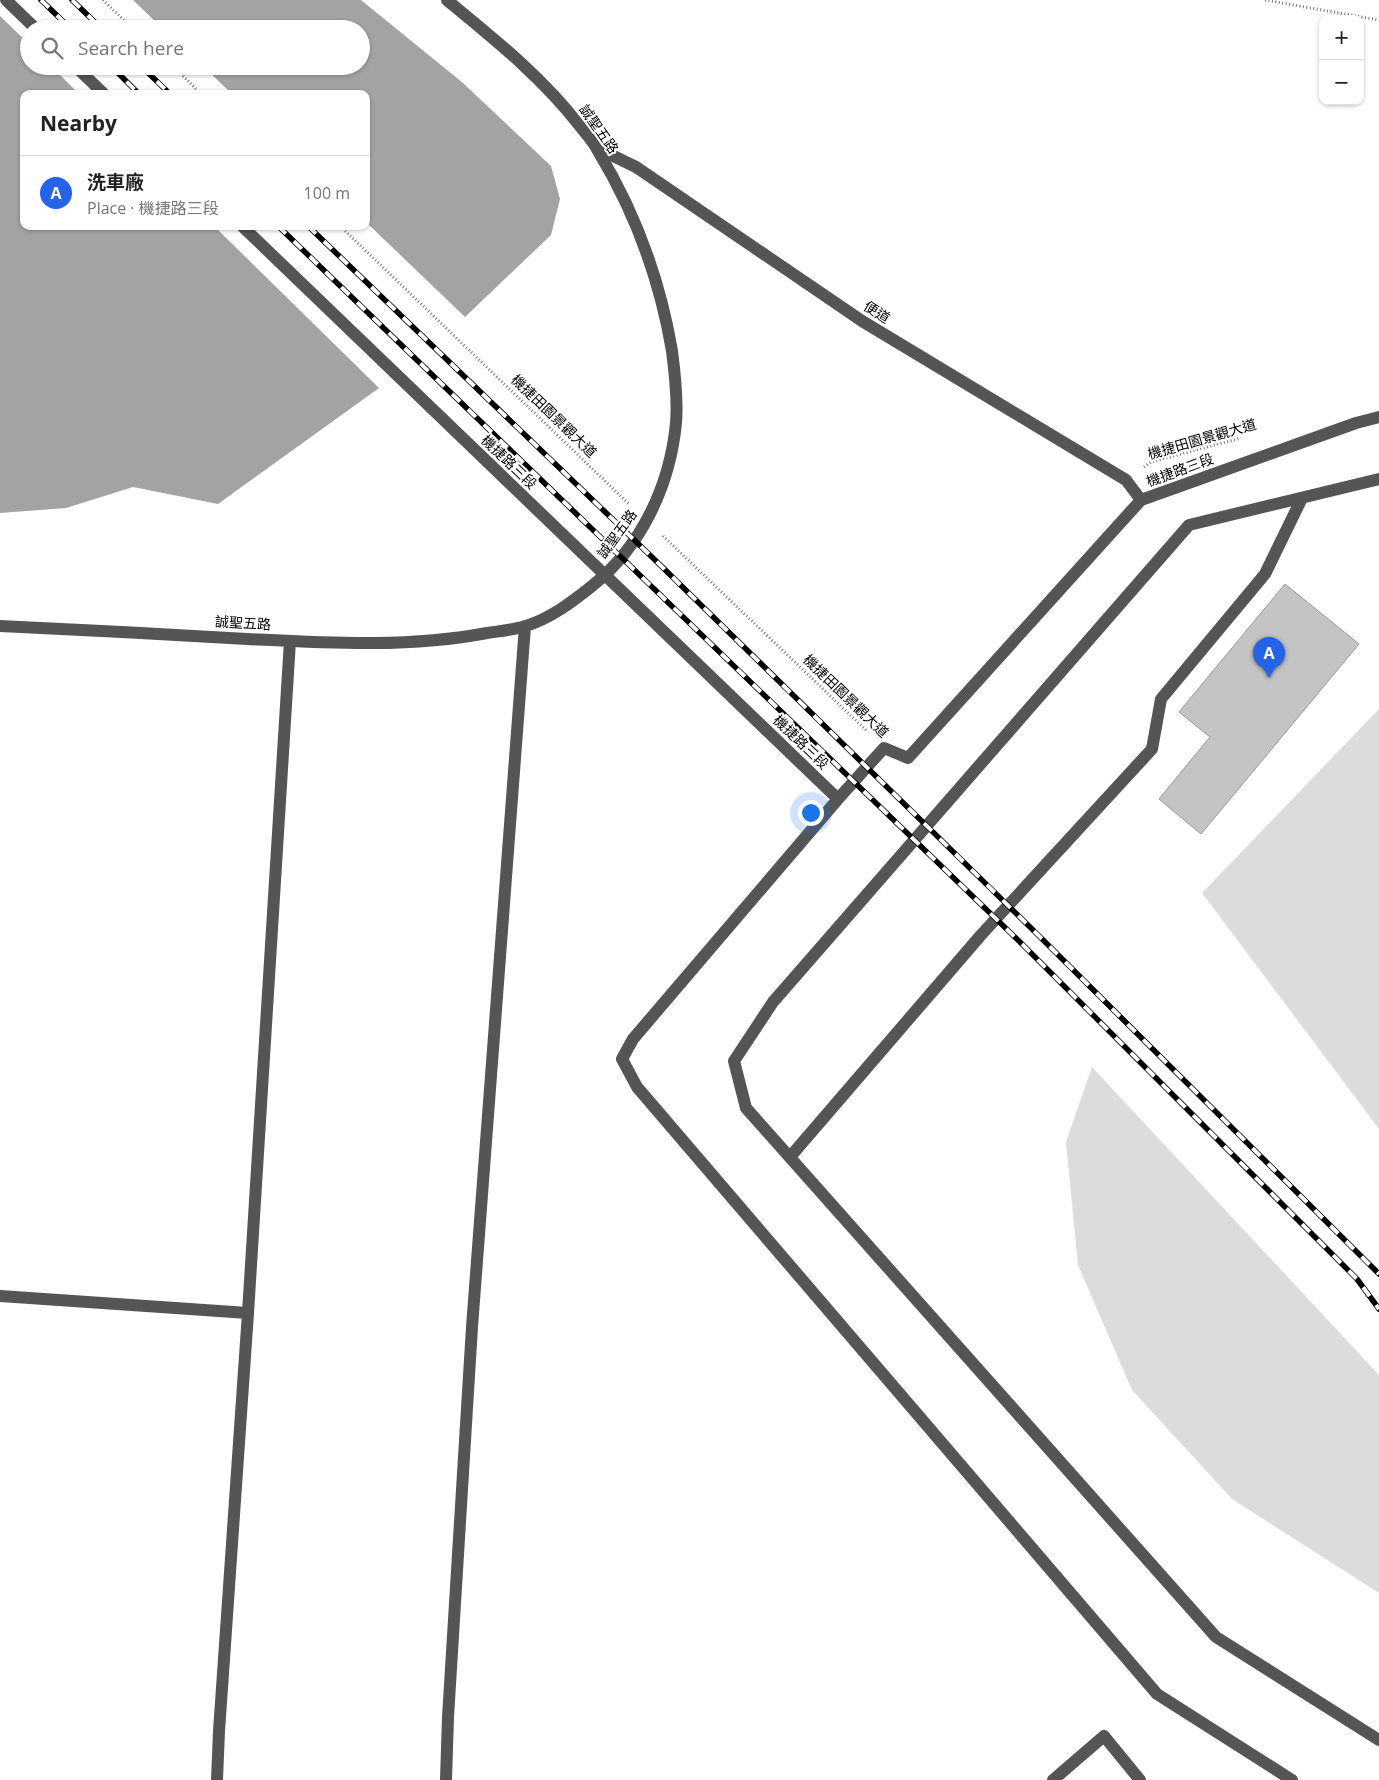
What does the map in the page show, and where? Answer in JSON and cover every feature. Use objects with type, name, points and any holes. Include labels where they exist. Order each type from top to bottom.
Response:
[{"type":"street","points":[[6,0],[27,20]]},
{"type":"street","name":"誠聖五路","points":[[0,626],[381,644],[450,640],[525,626],[546,618],[572,602],[605,575],[626,553],[647,521],[666,475],[676,423],[676,377],[668,330],[656,279],[631,212],[597,148],[561,102],[494,38],[446,0]]},
{"type":"street","points":[[84,75],[100,90]]},
{"type":"street","name":"便道","points":[[597,148],[636,167],[862,321],[1126,480],[1141,500]]},
{"type":"street","name":"機捷路三段","points":[[246,230],[838,799]]},
{"type":"street","name":"機捷路三段","points":[[884,748],[908,758],[1141,500],[1347,426],[1379,417]]},
{"type":"street","points":[[1379,479],[1189,525],[773,1002],[734,1061],[746,1108],[1216,1637],[1379,1740]]},
{"type":"street","points":[[790,1158],[981,935],[1152,749],[1160,699],[1265,574],[1302,498]]},
{"type":"street","points":[[446,1780],[448,1717],[472,1327],[525,626]]},
{"type":"street","points":[[218,1780],[218,1732],[248,1313],[290,641]]},
{"type":"street","points":[[884,748],[838,799],[633,1039],[622,1059],[637,1087],[1157,1694],[1292,1780]]},
{"type":"street","points":[[0,1296],[248,1313]]},
{"type":"street","points":[[1053,1780],[1104,1736],[1140,1780]]},
{"type":"path","points":[[103,0],[124,20]]},
{"type":"path","points":[[1265,0],[1379,20]]},
{"type":"path","points":[[182,75],[197,90]]},
{"type":"path","name":"機捷田園景觀大道","points":[[344,230],[884,748]]},
{"type":"path","name":"機捷田園景觀大道","points":[[1126,480],[1151,462],[1246,437]]},
{"type":"shaded area","points":[[133,0],[361,0],[463,83],[551,166],[560,199],[551,235],[465,317],[370,226],[370,90],[228,90],[212,75],[370,75],[370,20],[154,20]]},
{"type":"shaded area","points":[[0,16],[20,35],[20,75],[60,75],[75,90],[20,90],[20,230],[218,230],[379,388],[218,504],[133,487],[66,508],[0,513]]},
{"type":"shaded area","points":[[1379,709],[1379,1129],[1202,893]]},
{"type":"shaded area","points":[[1092,1067],[1379,1375],[1379,1593],[1232,1499],[1132,1390],[1078,1265],[1066,1142]]},
{"type":"building","points":[[1285,584],[1359,644],[1201,834],[1159,799],[1210,737],[1179,712]]},
{"type":"railway","points":[[41,0],[62,20]]},
{"type":"railway","points":[[72,0],[93,20]]},
{"type":"railway","points":[[120,75],[135,90]]},
{"type":"railway","points":[[150,75],[166,90]]},
{"type":"railway","points":[[282,230],[1019,941],[1357,1279],[1379,1309]]},
{"type":"railway","points":[[312,230],[654,559],[1030,927],[1379,1274]]},
{"type":"place","name":"洗車廠","points":[[1269,678]]}]
